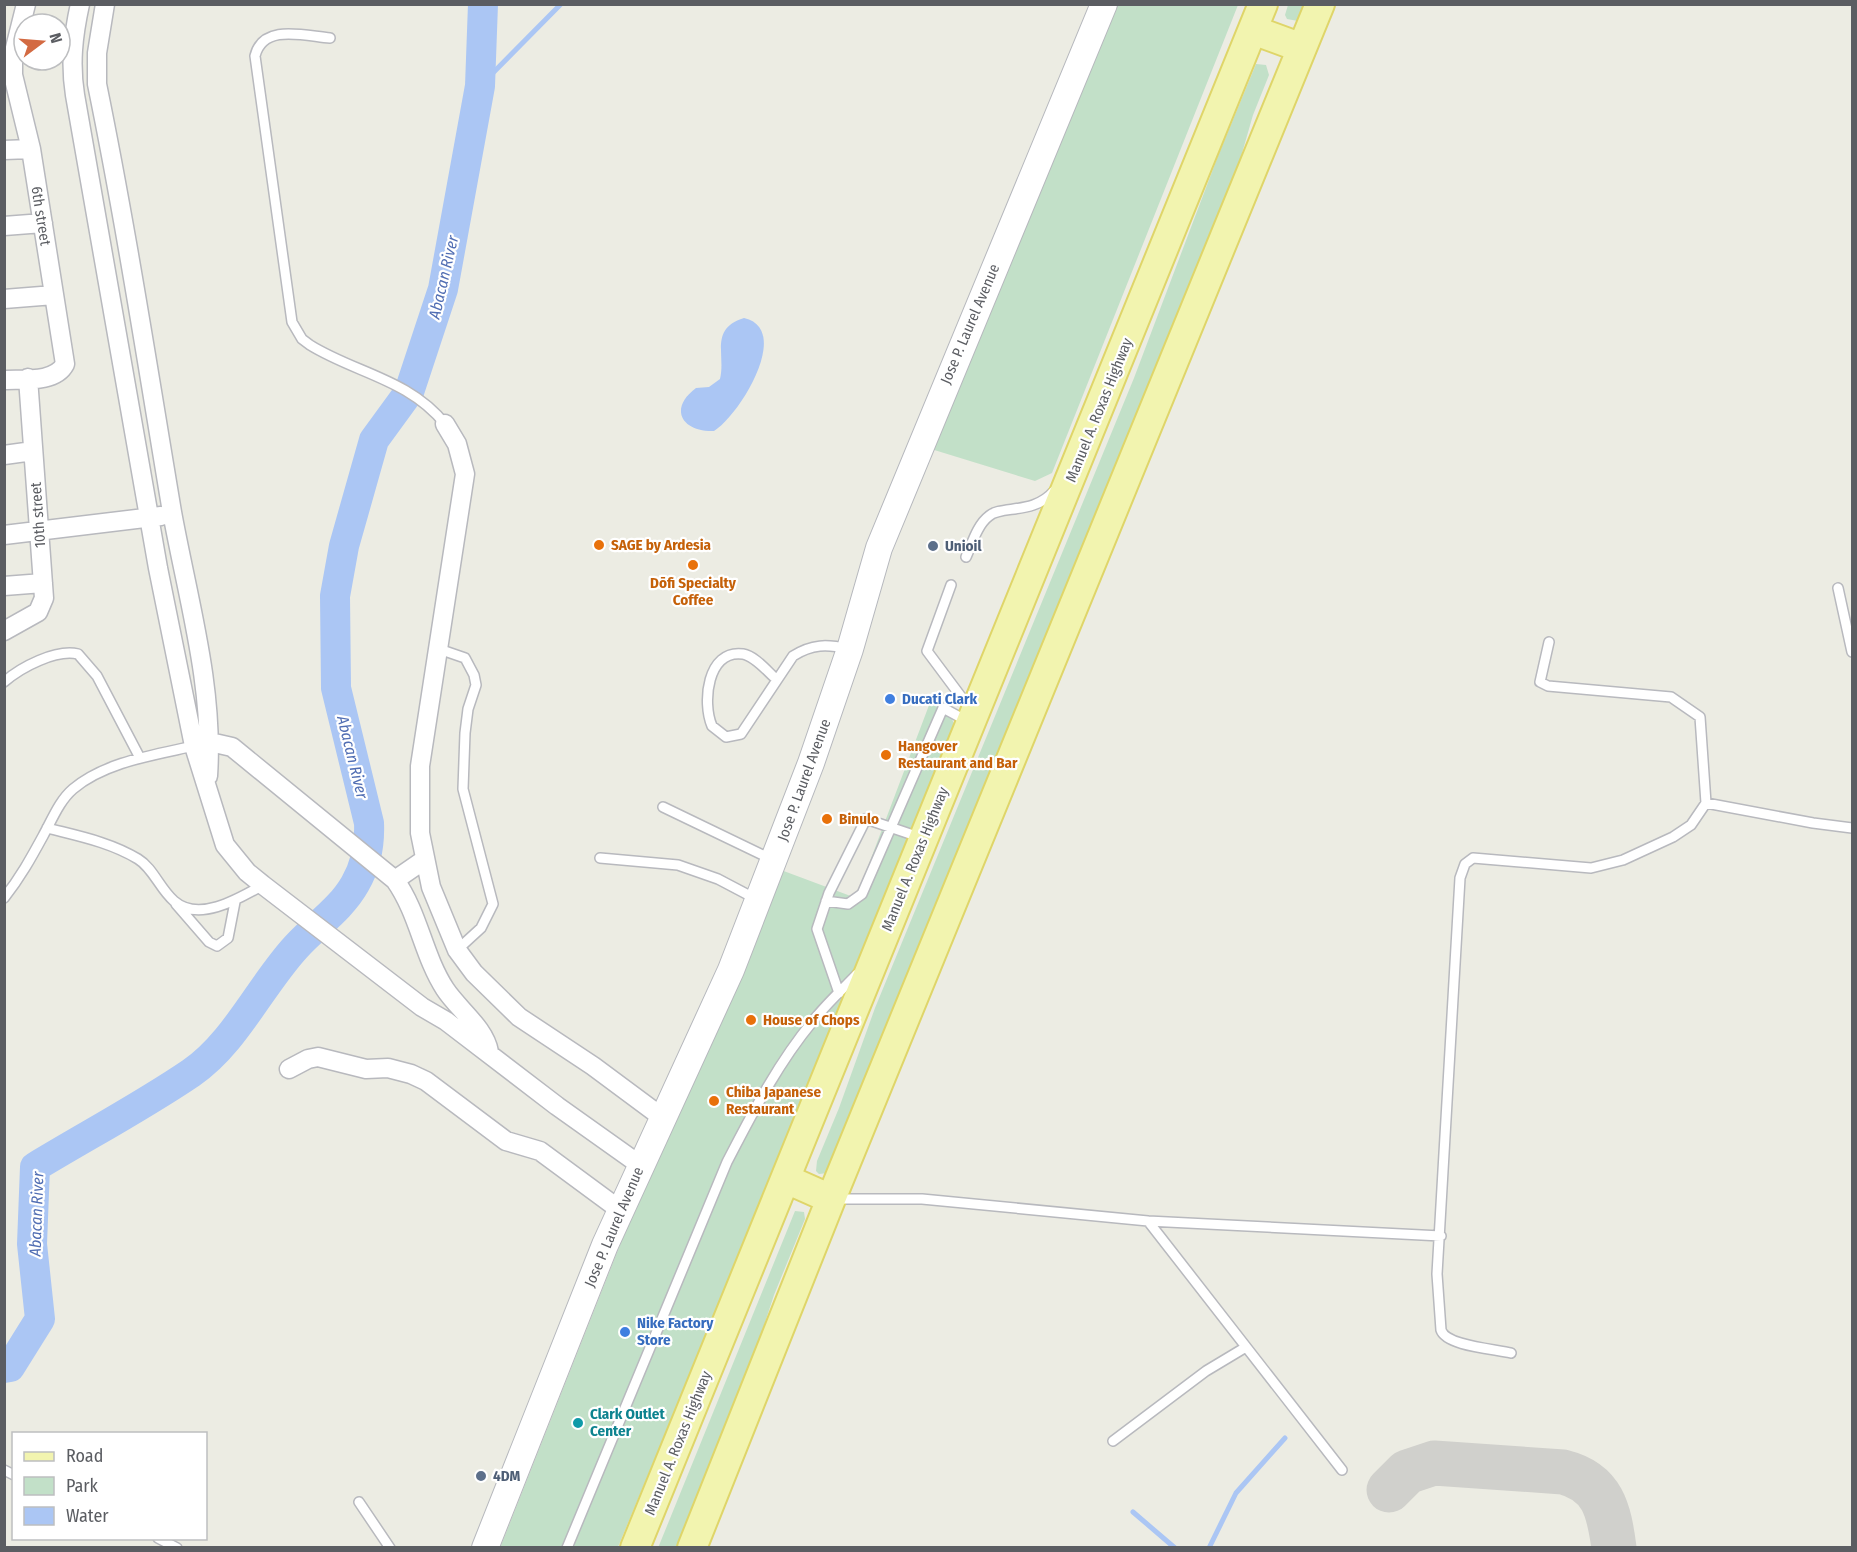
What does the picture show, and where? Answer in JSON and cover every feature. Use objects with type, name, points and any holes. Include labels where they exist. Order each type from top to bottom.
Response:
[{"type":"main road","points":[[692,1548],[831,1199],[1320,4]]},
{"type":"main road","points":[[1258,17],[1302,48]]},
{"type":"main road","name":"Manuel A. Roxas Highway","points":[[635,1548],[1258,17]]},
{"type":"main road","points":[[786,1179],[831,1199]]},
{"type":"street","name":"6th street","points":[[4,380],[53,376],[61,371],[65,364],[31,149],[9,75],[26,4]]},
{"type":"street","points":[[80,4],[72,44],[74,87],[150,519],[202,744]]},
{"type":"street","points":[[105,4],[97,53],[97,84],[173,514],[201,655],[202,744],[207,787],[225,845],[247,872],[263,885],[422,1007],[446,1021],[469,1047],[486,1060],[638,1170]]},
{"type":"street","name":"Jose P. Laurel Avenue","points":[[485,1548],[638,1170],[731,970],[774,860],[850,650],[879,548],[1104,4]]},
{"type":"street","points":[[4,150],[31,149]]},
{"type":"street","points":[[4,226],[43,224]]},
{"type":"street","points":[[4,299],[54,296]]},
{"type":"street","name":"10th street","points":[[4,630],[38,612],[43,604],[28,378]]},
{"type":"street","points":[[445,424],[457,444],[465,474],[436,648],[420,766],[420,833],[424,860],[444,923],[457,950],[474,973],[519,1017],[593,1065],[663,1118]]},
{"type":"street","points":[[4,455],[33,451]]},
{"type":"street","points":[[4,535],[150,519],[173,514]]},
{"type":"street","points":[[4,586],[43,583]]},
{"type":"street","points":[[202,744],[223,744],[239,752],[395,880],[413,910],[435,972],[445,989],[484,1039],[486,1060]]},
{"type":"street","points":[[395,880],[424,860]]},
{"type":"street","points":[[289,1069],[308,1059],[318,1057],[366,1069],[388,1068],[411,1074],[426,1081],[506,1141],[540,1151],[621,1210]]},
{"type":"lane","points":[[330,38],[289,34],[273,35],[264,39],[258,46],[255,56],[292,322],[302,339],[310,345],[409,392],[436,413],[445,424]]},
{"type":"lane","points":[[966,557],[983,521],[992,513],[1021,510],[1037,504],[1051,495],[1080,459]]},
{"type":"lane","points":[[951,585],[927,651],[972,718]]},
{"type":"lane","points":[[1838,588],[1852,652]]},
{"type":"lane","points":[[1511,1353],[1452,1341],[1441,1333],[1437,1274],[1460,878],[1465,864],[1473,858],[1591,868],[1623,860],[1673,837],[1691,825],[1706,803],[1700,717],[1671,697],[1548,686],[1540,682],[1549,642]]},
{"type":"lane","points":[[776,679],[744,654],[725,659],[711,676],[708,705],[712,726],[719,734],[726,737],[741,734],[776,679],[794,656],[812,646],[834,645],[850,650]]},
{"type":"lane","points":[[436,648],[465,658],[474,675],[476,685],[468,709],[465,733],[463,789],[493,904],[481,928],[457,950]]},
{"type":"lane","points":[[4,682],[16,672],[62,653],[78,654],[97,676],[140,758]]},
{"type":"lane","points":[[826,901],[848,903],[862,894],[943,708],[972,718]]},
{"type":"lane","points":[[4,898],[21,877],[47,828],[72,790],[93,776],[140,758],[202,744]]},
{"type":"lane","points":[[1706,803],[1852,828]]},
{"type":"lane","points":[[663,807],[774,860]]},
{"type":"lane","points":[[839,993],[817,929],[826,901],[866,819],[924,839]]},
{"type":"lane","points":[[47,828],[110,845],[141,860],[209,942],[217,946],[228,939],[235,902]]},
{"type":"lane","points":[[600,858],[678,865],[718,879],[758,900]]},
{"type":"lane","points":[[175,902],[196,909],[235,902],[263,885]]},
{"type":"lane","points":[[567,1548],[728,1162],[759,1100],[814,1019],[878,953]]},
{"type":"lane","points":[[831,1199],[922,1199],[1148,1221],[1441,1236]]},
{"type":"lane","points":[[1148,1221],[1342,1470]]},
{"type":"lane","points":[[1113,1441],[1206,1371],[1246,1347]]},
{"type":"lane","points":[[359,1502],[390,1548]]},
{"type":"lane","points":[[160,1540],[177,1548]]},
{"type":"green space","points":[[1113,5],[1238,5],[1052,473],[1035,481],[931,449]]},
{"type":"green space","points":[[1288,5],[1306,5],[1298,21],[1287,19],[1285,15]]},
{"type":"green space","points":[[1256,64],[1266,65],[1269,75],[1253,115],[1234,181],[828,1173],[819,1174],[816,1171],[817,1161],[875,1008],[1134,378],[1218,156]]},
{"type":"green space","points":[[939,694],[954,724],[799,1112],[618,1547],[500,1548],[658,1149],[781,870],[856,898],[931,700]]},
{"type":"green space","points":[[795,1211],[804,1212],[805,1219],[774,1295],[751,1365],[676,1547],[658,1548]]},
{"type":"water","points":[[744,318],[758,325],[764,338],[763,355],[757,373],[736,409],[714,431],[694,428],[682,418],[682,404],[696,388],[709,387],[720,379],[723,336],[726,329],[733,323]]},
{"type":"waterway","name":"Abacan River","points":[[4,1368],[10,1367],[40,1319],[32,1244],[35,1167],[153,1098],[207,1061],[234,1030],[283,962],[343,901],[355,884],[365,862],[369,823],[336,688],[335,596],[344,546],[374,440],[409,392],[443,289],[480,86],[483,4]]},
{"type":"waterway","points":[[480,86],[561,4]]},
{"type":"waterway","points":[[1209,1548],[1236,1493],[1285,1438]]},
{"type":"waterway","points":[[1133,1512],[1175,1548]]},
{"type":"taxiway","points":[[1389,1490],[1407,1472],[1434,1463],[1563,1472],[1587,1483],[1602,1500],[1610,1522],[1614,1548]]},
{"type":"place","name":"SAGE by Ardesia","points":[[599,545]]},
{"type":"place","name":"Unioil","points":[[933,546]]},
{"type":"place","name":"Dōfi Specialty Coffee","points":[[693,565]]},
{"type":"place","name":"Ducati Clark","points":[[890,699]]},
{"type":"place","name":"Hangover Restaurant and Bar","points":[[886,755]]},
{"type":"place","name":"Binulo","points":[[827,819]]},
{"type":"place","name":"House of Chops","points":[[751,1020]]},
{"type":"place","name":"Chiba Japanese Restaurant","points":[[714,1101]]},
{"type":"place","name":"Nike Factory Store","points":[[625,1332]]},
{"type":"place","name":"Clark Outlet Center","points":[[578,1423]]},
{"type":"place","name":"4DM","points":[[481,1476]]}]
